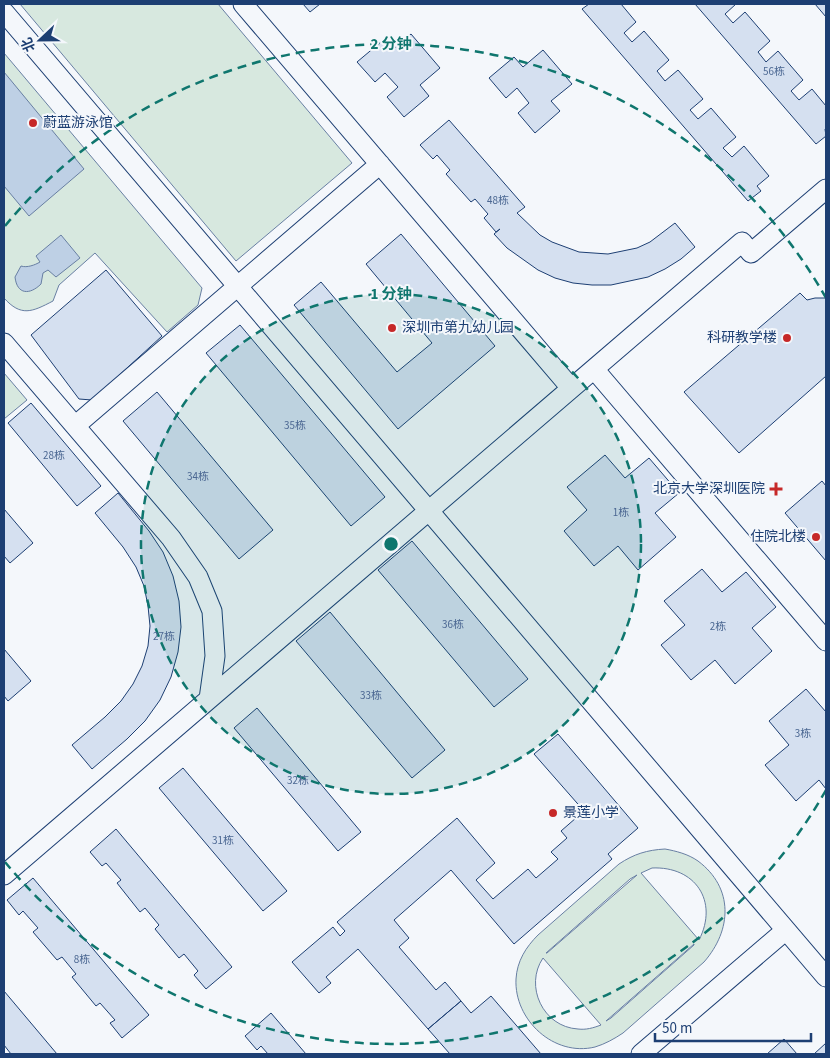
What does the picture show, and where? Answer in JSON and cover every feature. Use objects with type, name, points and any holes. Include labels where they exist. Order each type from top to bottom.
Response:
[{"type":"street","points":[[243,4],[571,388]]},
{"type":"street","points":[[4,12],[826,977]]},
{"type":"street","points":[[75,426],[380,164]]},
{"type":"street","points":[[4,875],[742,242],[752,253],[826,189]]},
{"type":"street","points":[[4,343],[171,538],[198,577],[212,611],[215,656],[209,699]]},
{"type":"street","points":[[594,369],[826,641]]},
{"type":"street","points":[[641,1054],[786,930]]},
{"type":"shaded area","points":[[20,4],[218,4],[352,163],[236,261]]},
{"type":"shaded area","name":"蔚蓝游泳馆","points":[[4,53],[202,288],[198,305],[167,332],[95,253],[59,285],[53,301],[46,305],[33,310],[21,310],[4,298]]},
{"type":"shaded area","points":[[4,373],[27,400],[4,419]]},
{"type":"shaded area","points":[[665,849],[686,855],[698,861],[710,872],[718,884],[723,896],[725,910],[720,937],[713,950],[704,962],[623,1033],[613,1039],[595,1047],[580,1049],[551,1041],[529,1021],[517,994],[516,979],[518,966],[523,955],[538,935],[619,864],[635,855]],"holes":[[[652,868],[667,869],[680,873],[691,880],[699,889],[704,900],[706,912],[699,940],[641,873]],[[637,875],[546,953],[630,879]],[[694,944],[611,1018],[606,1021]],[[543,958],[601,1025],[578,1029],[566,1027],[555,1021],[540,1003],[536,992],[538,969]]]},
{"type":"water","points":[[4,72],[84,169],[29,216],[4,186]]},
{"type":"water","points":[[61,235],[80,258],[56,277],[48,270],[43,273],[41,284],[37,288],[28,291],[21,290],[16,283],[15,277],[21,266],[31,266],[40,262],[36,256]]},
{"type":"building","points":[[303,4],[320,4],[310,12]]},
{"type":"building","points":[[589,4],[621,4],[636,22],[624,33],[632,42],[644,31],[669,60],[657,71],[665,81],[678,70],[703,99],[690,110],[698,119],[711,108],[736,137],[723,148],[732,157],[744,146],[769,176],[757,186],[761,191],[748,201],[582,9]]},
{"type":"building","points":[[695,4],[736,4],[725,14],[733,23],[745,12],[770,41],[758,52],[766,62],[778,51],[803,80],[791,91],[799,100],[812,89],[826,106],[826,136],[816,144]]},
{"type":"building","points":[[815,4],[826,4],[826,17]]},
{"type":"building","points":[[411,34],[440,68],[420,85],[429,96],[404,117],[387,97],[398,87],[385,73],[375,82],[357,62],[382,41],[391,51]]},
{"type":"building","points":[[543,50],[572,84],[551,101],[560,111],[535,133],[518,113],[529,103],[517,88],[506,98],[489,78],[514,57],[523,67]]},
{"type":"building","points":[[449,120],[525,207],[517,213],[540,235],[552,242],[579,252],[608,254],[637,248],[650,242],[675,223],[695,247],[681,259],[648,277],[611,285],[573,283],[555,278],[538,270],[507,248],[494,234],[500,229],[496,232],[484,218],[488,214],[475,199],[471,202],[446,174],[450,170],[437,155],[433,159],[420,145]]},
{"type":"building","points":[[401,234],[495,346],[398,429],[294,305],[321,282],[397,372],[432,343],[366,264]]},
{"type":"building","points":[[106,270],[162,336],[92,400],[79,399],[31,335]]},
{"type":"building","name":"科研教学楼","points":[[800,293],[807,300],[826,298],[826,376],[739,453],[684,392]]},
{"type":"building","points":[[240,325],[385,497],[351,526],[206,353]]},
{"type":"building","points":[[157,392],[273,530],[239,559],[123,421]]},
{"type":"building","points":[[31,403],[101,486],[77,506],[8,423]]},
{"type":"building","points":[[605,455],[625,478],[649,458],[679,493],[655,513],[676,537],[638,570],[618,546],[594,566],[564,531],[587,510],[567,487]]},
{"type":"building","name":"住院北楼","points":[[822,481],[826,486],[826,561],[785,513]]},
{"type":"building","points":[[118,493],[149,531],[163,552],[173,576],[179,601],[181,627],[178,652],[171,677],[160,700],[145,721],[92,769],[72,745],[121,701],[133,684],[142,666],[148,646],[150,626],[144,586],[136,567],[123,547],[95,513]]},
{"type":"building","points":[[4,509],[33,543],[10,563],[4,556]]},
{"type":"building","points":[[412,541],[528,679],[494,707],[378,570]]},
{"type":"building","points":[[702,569],[722,592],[746,572],[776,607],[752,628],[772,651],[735,684],[715,660],[691,680],[661,645],[685,625],[664,601]]},
{"type":"building","points":[[330,612],[445,750],[412,778],[296,641]]},
{"type":"building","points":[[4,649],[31,681],[8,701],[4,696]]},
{"type":"building","points":[[806,689],[826,712],[826,789],[819,780],[796,801],[765,765],[789,745],[769,721]]},
{"type":"building","points":[[257,708],[361,832],[338,851],[234,728]]},
{"type":"building","points":[[558,734],[638,828],[608,854],[612,859],[514,944],[451,870],[394,920],[409,938],[399,947],[436,990],[445,982],[461,1001],[428,1029],[358,949],[326,977],[331,983],[319,993],[292,962],[333,927],[340,936],[345,931],[337,922],[457,818],[495,863],[476,880],[493,899],[528,869],[536,878],[558,859],[551,852],[567,838],[561,831],[584,811],[534,754]]},
{"type":"building","points":[[183,768],[287,891],[263,911],[159,788]]},
{"type":"building","points":[[116,829],[232,967],[206,989],[194,975],[198,971],[184,954],[179,958],[155,929],[159,925],[145,908],[140,912],[117,883],[121,880],[106,863],[102,866],[90,852]]},
{"type":"building","points":[[33,878],[149,1015],[122,1038],[110,1023],[115,1020],[100,1003],[96,1006],[72,977],[76,974],[62,957],[57,960],[33,932],[38,928],[23,911],[19,915],[7,900]]},
{"type":"building","points":[[4,991],[57,1054],[11,1054],[4,1045]]},
{"type":"building","points":[[491,996],[541,1054],[450,1054],[428,1029],[461,1001],[471,1013]]},
{"type":"building","points":[[271,1013],[306,1054],[268,1054],[261,1046],[257,1050],[245,1036]]},
{"type":"building","points":[[784,1039],[797,1054],[767,1054]]},
{"type":"building","points":[[826,1043],[826,1054],[814,1054]]},
{"type":"place","name":"蔚蓝游泳馆","points":[[33,123]]},
{"type":"place","name":"深圳市第九幼儿园","points":[[392,328]]},
{"type":"place","name":"科研教学楼","points":[[787,338]]},
{"type":"place","name":"北京大学深圳医院","points":[[776,489]]},
{"type":"place","name":"住院北楼","points":[[816,537]]},
{"type":"place","name":"景莲小学","points":[[553,813]]}]
